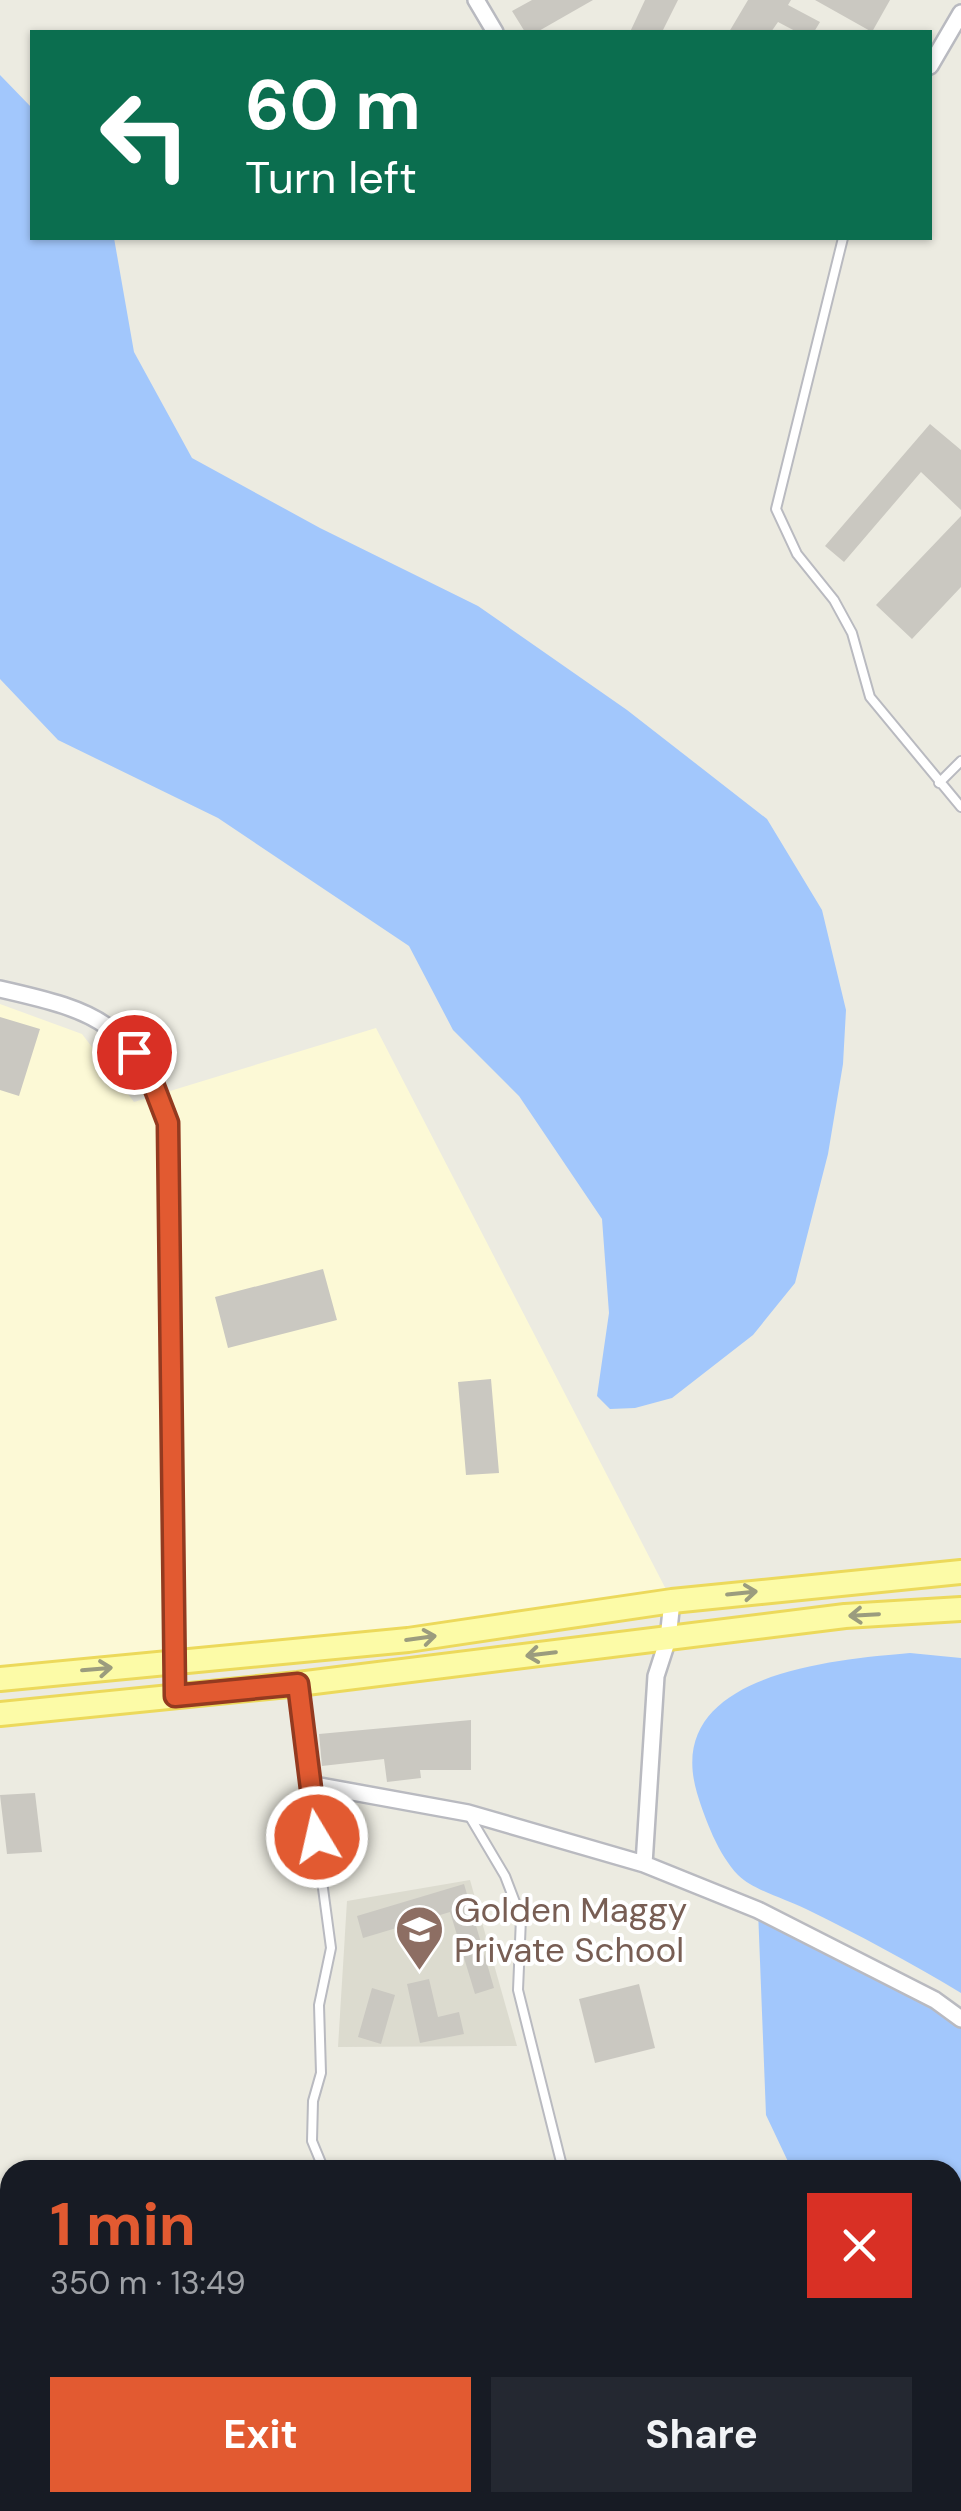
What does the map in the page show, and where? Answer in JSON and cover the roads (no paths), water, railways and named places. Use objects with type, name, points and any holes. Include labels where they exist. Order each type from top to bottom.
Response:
[{"type":"main road","points":[[0,1678],[408,1640],[672,1601],[961,1572]]},
{"type":"main road","points":[[0,1714],[298,1684],[845,1616],[961,1609]]},
{"type":"street","points":[[476,0],[494,30]]},
{"type":"street","points":[[932,63],[961,14]]},
{"type":"street","points":[[0,989],[59,1002],[120,1033],[148,1071],[168,1123],[175,1696]]},
{"type":"street","points":[[644,1864],[656,1676],[668,1639],[672,1601]]},
{"type":"street","points":[[298,1684],[309,1784],[468,1813],[644,1864],[758,1910],[935,2000],[961,2018]]},
{"type":"lane","points":[[843,240],[776,509],[797,554],[834,600],[852,633],[870,697],[961,807]]},
{"type":"lane","points":[[939,783],[961,762]]},
{"type":"lane","points":[[309,1784],[331,1948],[319,2005],[321,2074],[314,2101],[312,2141],[320,2160]]},
{"type":"lane","points":[[468,1813],[505,1876],[521,1918],[518,1990],[561,2160]]},
{"type":"water","points":[[0,75],[30,106],[30,240],[114,240],[134,352],[192,458],[320,528],[478,606],[627,710],[767,819],[822,910],[846,1010],[843,1064],[828,1154],[795,1283],[753,1335],[672,1398],[635,1408],[610,1409],[597,1396],[609,1313],[602,1219],[519,1096],[453,1030],[409,946],[218,818],[58,740],[0,679]]},
{"type":"water","points":[[910,1653],[961,1658],[961,1993],[865,1939],[744,1880],[718,1847],[697,1793],[693,1753],[704,1722],[728,1698],[761,1681],[799,1669]]},
{"type":"water","points":[[758,1910],[961,2022],[961,2160],[787,2160],[766,2115]]},
{"type":"place","name":"Golden Maggy Private School","points":[[419,1972]]}]
